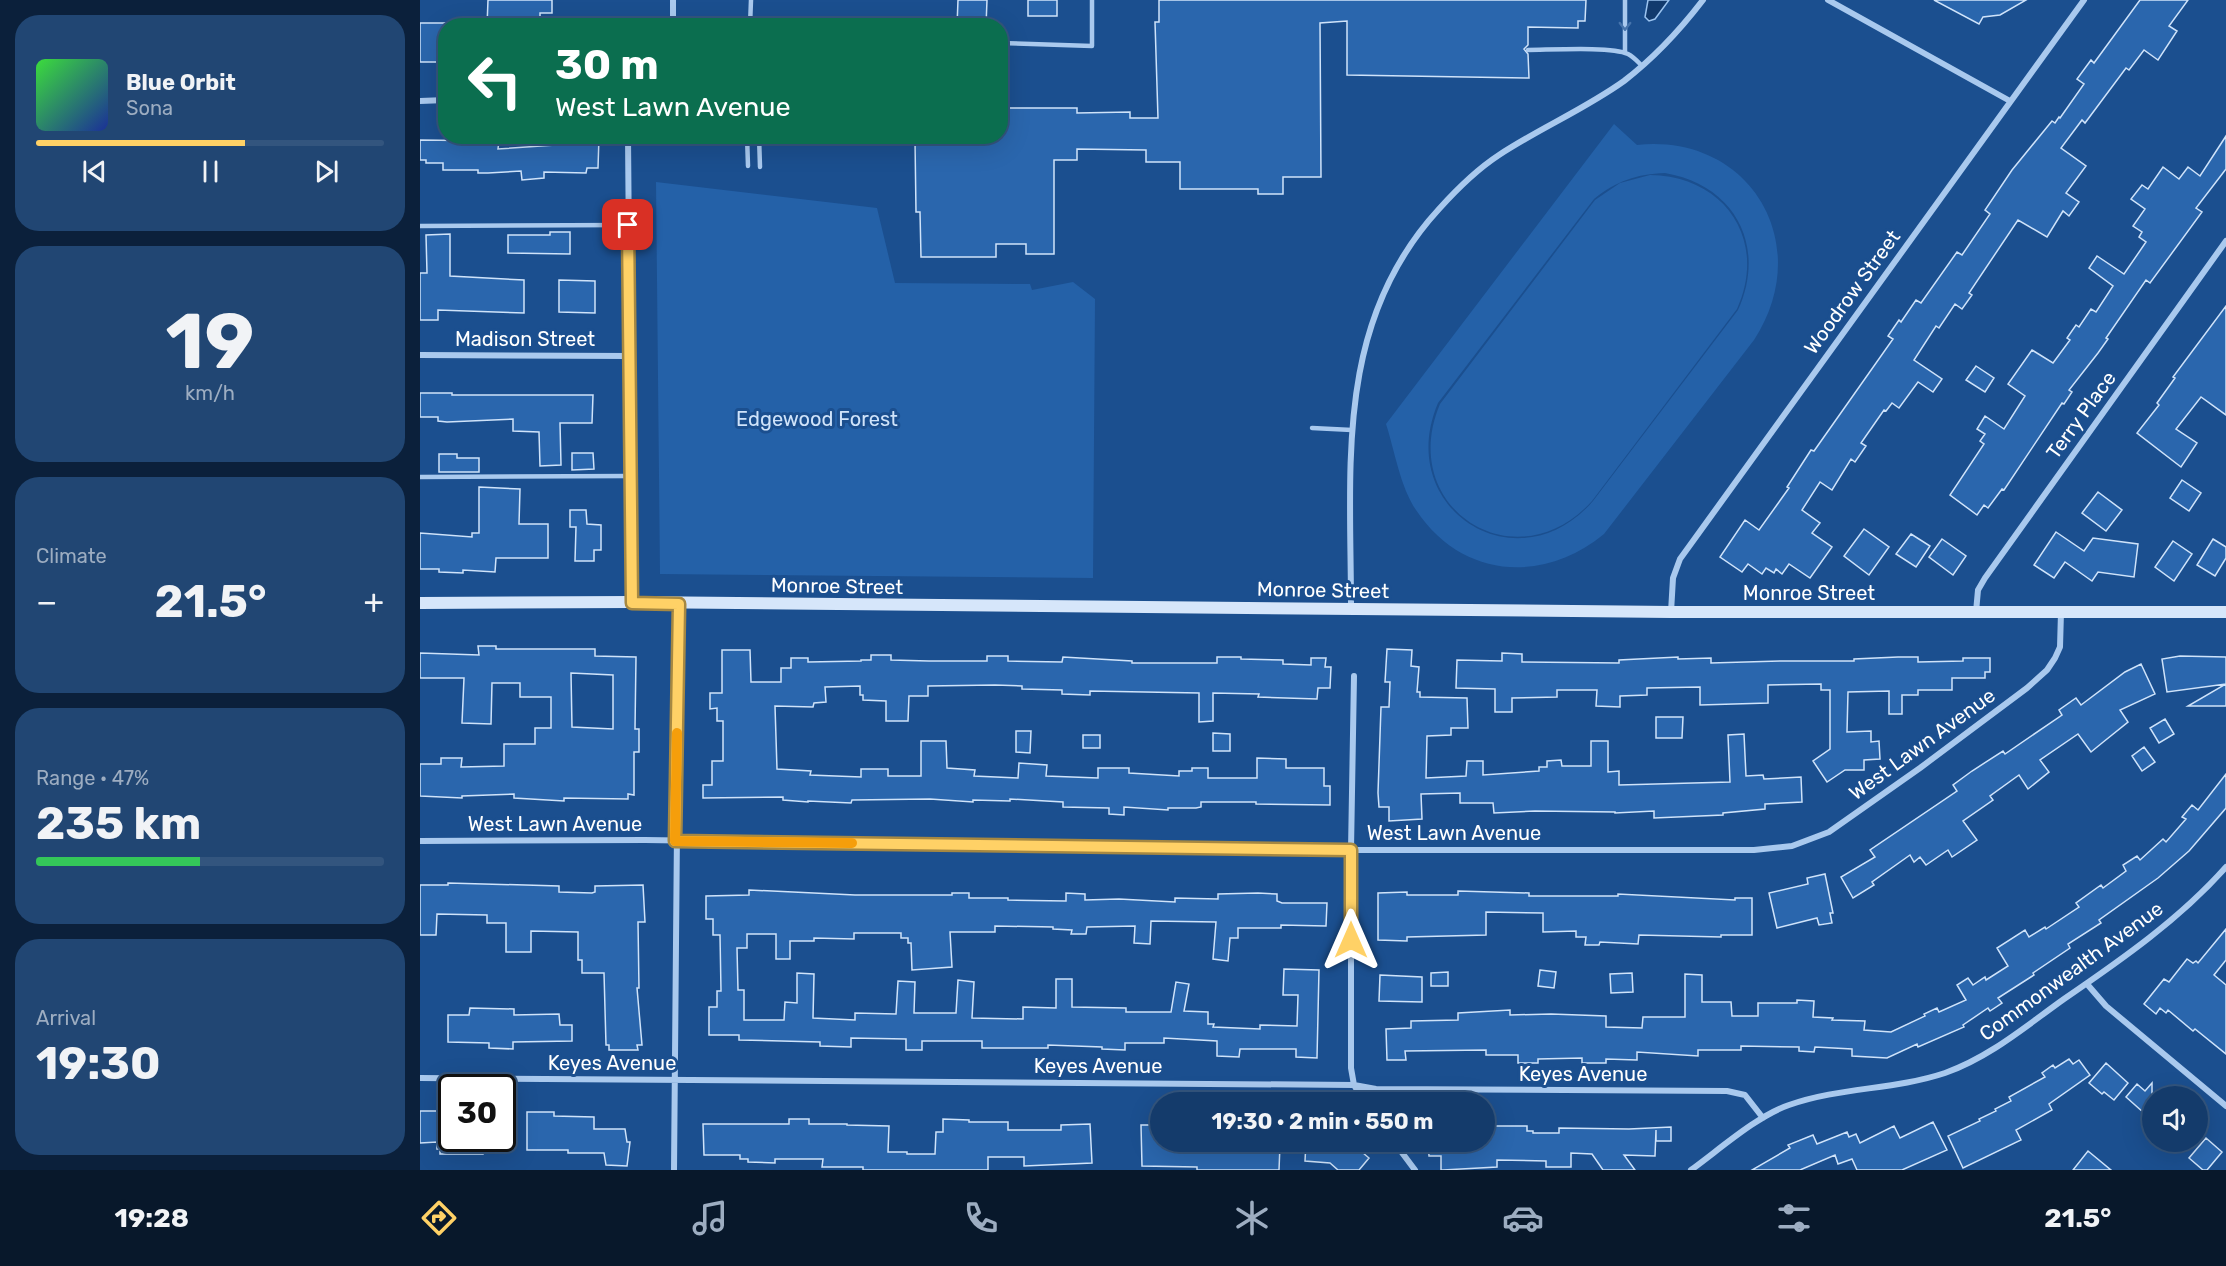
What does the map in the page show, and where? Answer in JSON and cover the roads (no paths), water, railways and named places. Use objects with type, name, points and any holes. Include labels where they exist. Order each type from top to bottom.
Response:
[{"type":"main road","name":"Monroe Street","points":[[420,603],[1671,612],[2226,612]]},
{"type":"street","points":[[673,0],[673,18]]},
{"type":"street","points":[[1351,610],[1352,430],[1356,385],[1368,330],[1385,288],[1398,264],[1422,227],[1462,183],[1498,155],[1594,100],[1642,66],[1685,24],[1703,0]]},
{"type":"street","points":[[1828,0],[2010,101]]},
{"type":"street","name":"Woodrow Street","points":[[1671,612],[1673,578],[1680,559],[2084,0]]},
{"type":"street","points":[[420,100],[438,100]]},
{"type":"street","points":[[628,144],[632,603]]},
{"type":"street","name":"Terry Place","points":[[1976,613],[1978,590],[1985,578],[2226,241]]},
{"type":"street","name":"Madison Street","points":[[420,355],[629,356]]},
{"type":"street","points":[[674,1170],[675,841],[679,604]]},
{"type":"street","name":"West Lawn Avenue","points":[[420,841],[675,841],[1351,850],[1754,850],[1792,846],[1829,832],[2027,688],[2047,670],[2060,647],[2061,612]]},
{"type":"street","points":[[1354,676],[1351,850],[1352,1068],[1354,1085],[1359,1092]]},
{"type":"street","name":"Commonwealth Avenue","points":[[1691,1170],[1763,1118],[1787,1106],[1824,1095],[1903,1084],[1946,1072],[1977,1059],[2087,984],[2168,923],[2226,867]]},
{"type":"street","points":[[2087,984],[2106,1006],[2226,1106]]},
{"type":"street","name":"Keyes Avenue","points":[[420,1078],[1354,1085],[1376,1089],[1736,1092],[1750,1100],[1763,1118]]},
{"type":"street","points":[[1402,1152],[1415,1170]]},
{"type":"lane","points":[[750,18],[751,0]]},
{"type":"lane","points":[[1008,43],[1092,46],[1092,0]]},
{"type":"lane","points":[[1625,0],[1625,52]]},
{"type":"lane","points":[[1528,50],[1625,52],[1634,57],[1642,66]]},
{"type":"lane","points":[[747,144],[748,166]]},
{"type":"lane","points":[[759,144],[760,167]]},
{"type":"lane","points":[[420,226],[628,225]]},
{"type":"lane","points":[[1312,428],[1352,430]]},
{"type":"lane","points":[[420,477],[631,476]]},
{"type":"park label","name":"Edgewood Forest","points":[[817,419]]}]
